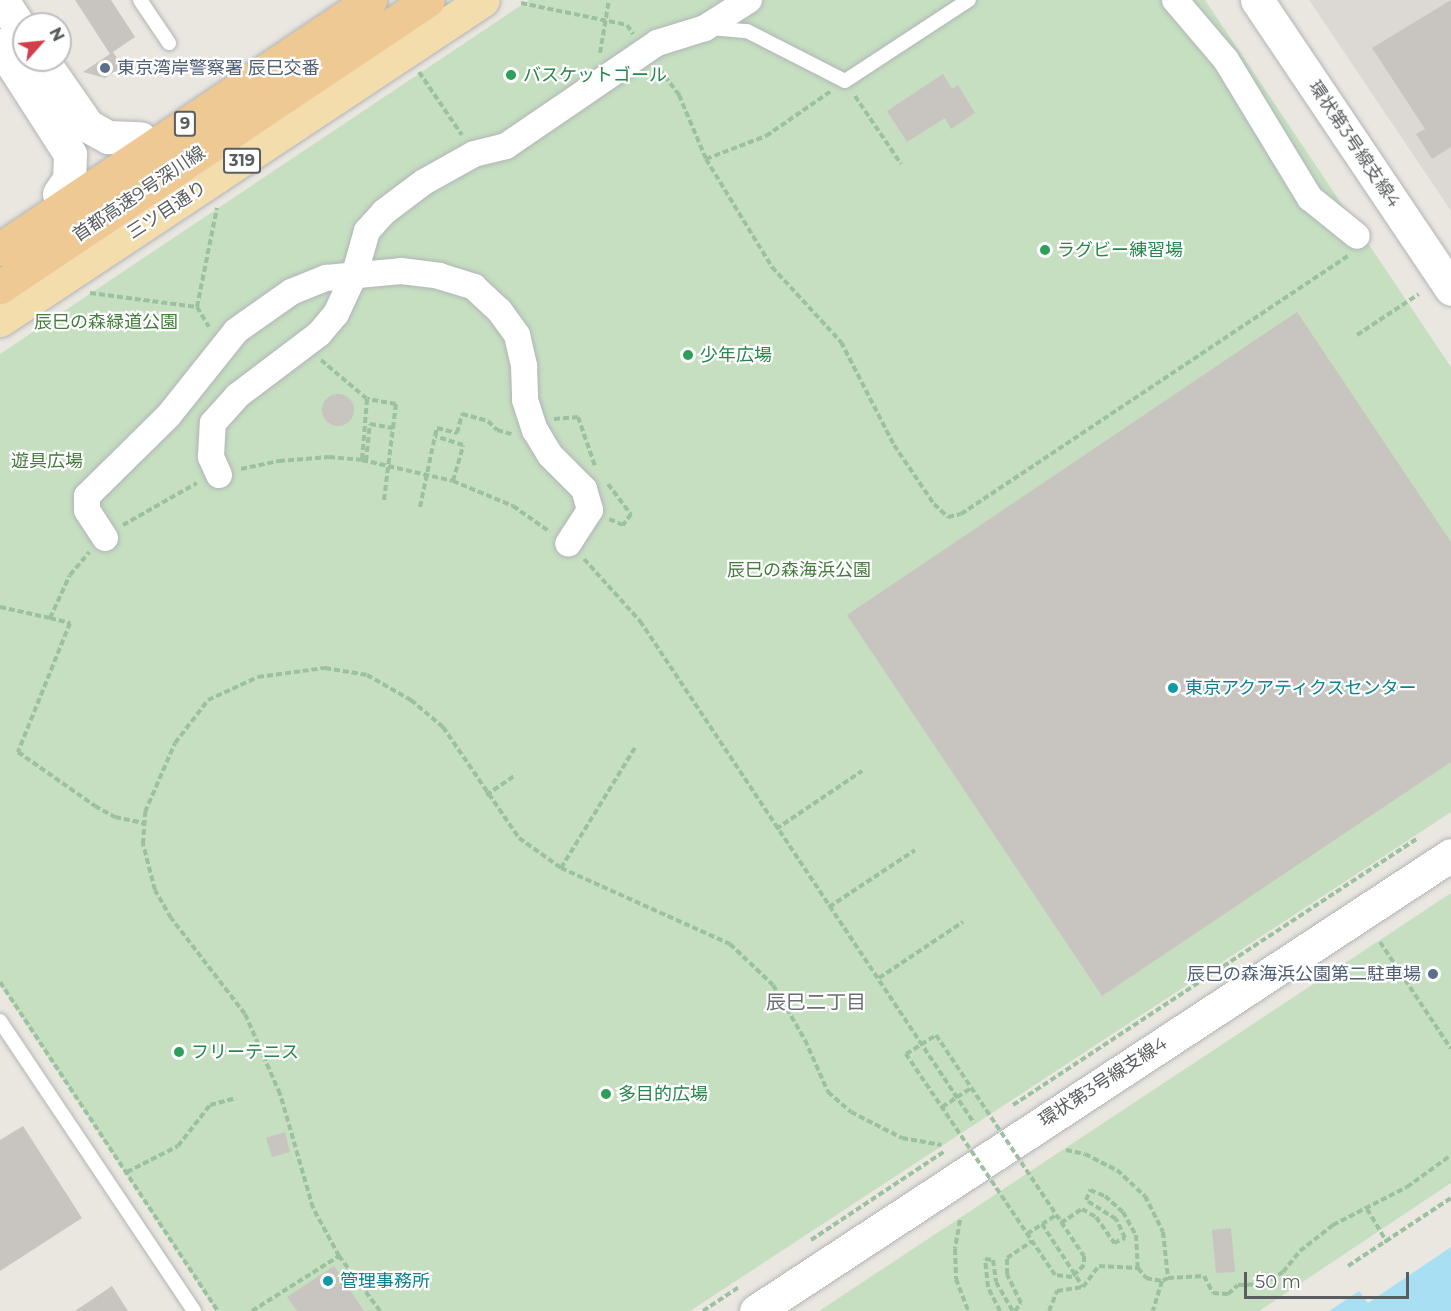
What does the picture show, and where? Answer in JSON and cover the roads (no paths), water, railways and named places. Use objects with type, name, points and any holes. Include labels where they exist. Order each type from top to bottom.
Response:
[{"type":"highway","name":"首都高速9号深川線","points":[[0,249],[370,0]]},
{"type":"highway","name":"首都高速9号深川線","points":[[0,287],[428,0]]},
{"type":"main road","points":[[0,233],[347,0]]},
{"type":"main road","name":"三ツ目通り","points":[[0,279],[412,0]]},
{"type":"main road","name":"三ツ目通り","points":[[0,320],[483,0]]},
{"type":"street","points":[[2,0],[12,15]]},
{"type":"street","points":[[219,475],[211,456],[213,423],[237,396],[304,345],[336,314],[355,273],[367,231],[384,212],[424,182],[474,154],[506,146],[645,51],[677,34],[705,28],[748,0]]},
{"type":"street","points":[[1175,0],[1226,60],[1310,198],[1357,236]]},
{"type":"street","name":"環状第3号線支線4","points":[[1257,0],[1451,288]]},
{"type":"street","points":[[0,45],[70,154],[69,179],[58,194]]},
{"type":"street","points":[[50,72],[88,126],[108,137],[140,138]]},
{"type":"street","points":[[105,538],[87,510],[87,496],[169,416],[223,347],[244,325],[291,292],[326,278],[355,273],[402,271],[439,276],[474,287],[499,310],[517,335],[524,366],[525,400],[535,430],[550,455],[584,489],[590,510],[568,544]]},
{"type":"street","name":"環状第3号線支線4","points":[[749,1298],[1451,855]]},
{"type":"lane","points":[[140,0],[169,44]]},
{"type":"lane","points":[[705,28],[747,31],[845,81],[969,0]]},
{"type":"lane","points":[[0,1021],[194,1311]]},
{"type":"water","points":[[1451,1247],[1451,1311],[1329,1311],[1359,1291],[1368,1303]]},
{"type":"place","name":"東京湾岸警察署 辰巳交番","points":[[105,68]]},
{"type":"place","name":"バスケットゴール","points":[[511,75]]},
{"type":"place","name":"ラグビー練習場","points":[[1045,250]]},
{"type":"place","name":"少年広場","points":[[688,355]]},
{"type":"place","name":"東京アクアティクスセンター","points":[[1173,688]]},
{"type":"place","name":"辰巳の森海浜公園第二駐車場","points":[[1433,974]]},
{"type":"place","name":"フリーテニス","points":[[179,1052]]},
{"type":"place","name":"多目的広場","points":[[606,1094]]},
{"type":"place","name":"管理事務所","points":[[328,1281]]},
{"type":"district","name":"辰巳二丁目","points":[[816,1002]]},
{"type":"park label","name":"辰巳の森緑道公園","points":[[106,322]]},
{"type":"park label","name":"遊具広場","points":[[47,461]]},
{"type":"park label","name":"辰巳の森海浜公園","points":[[799,570]]}]
